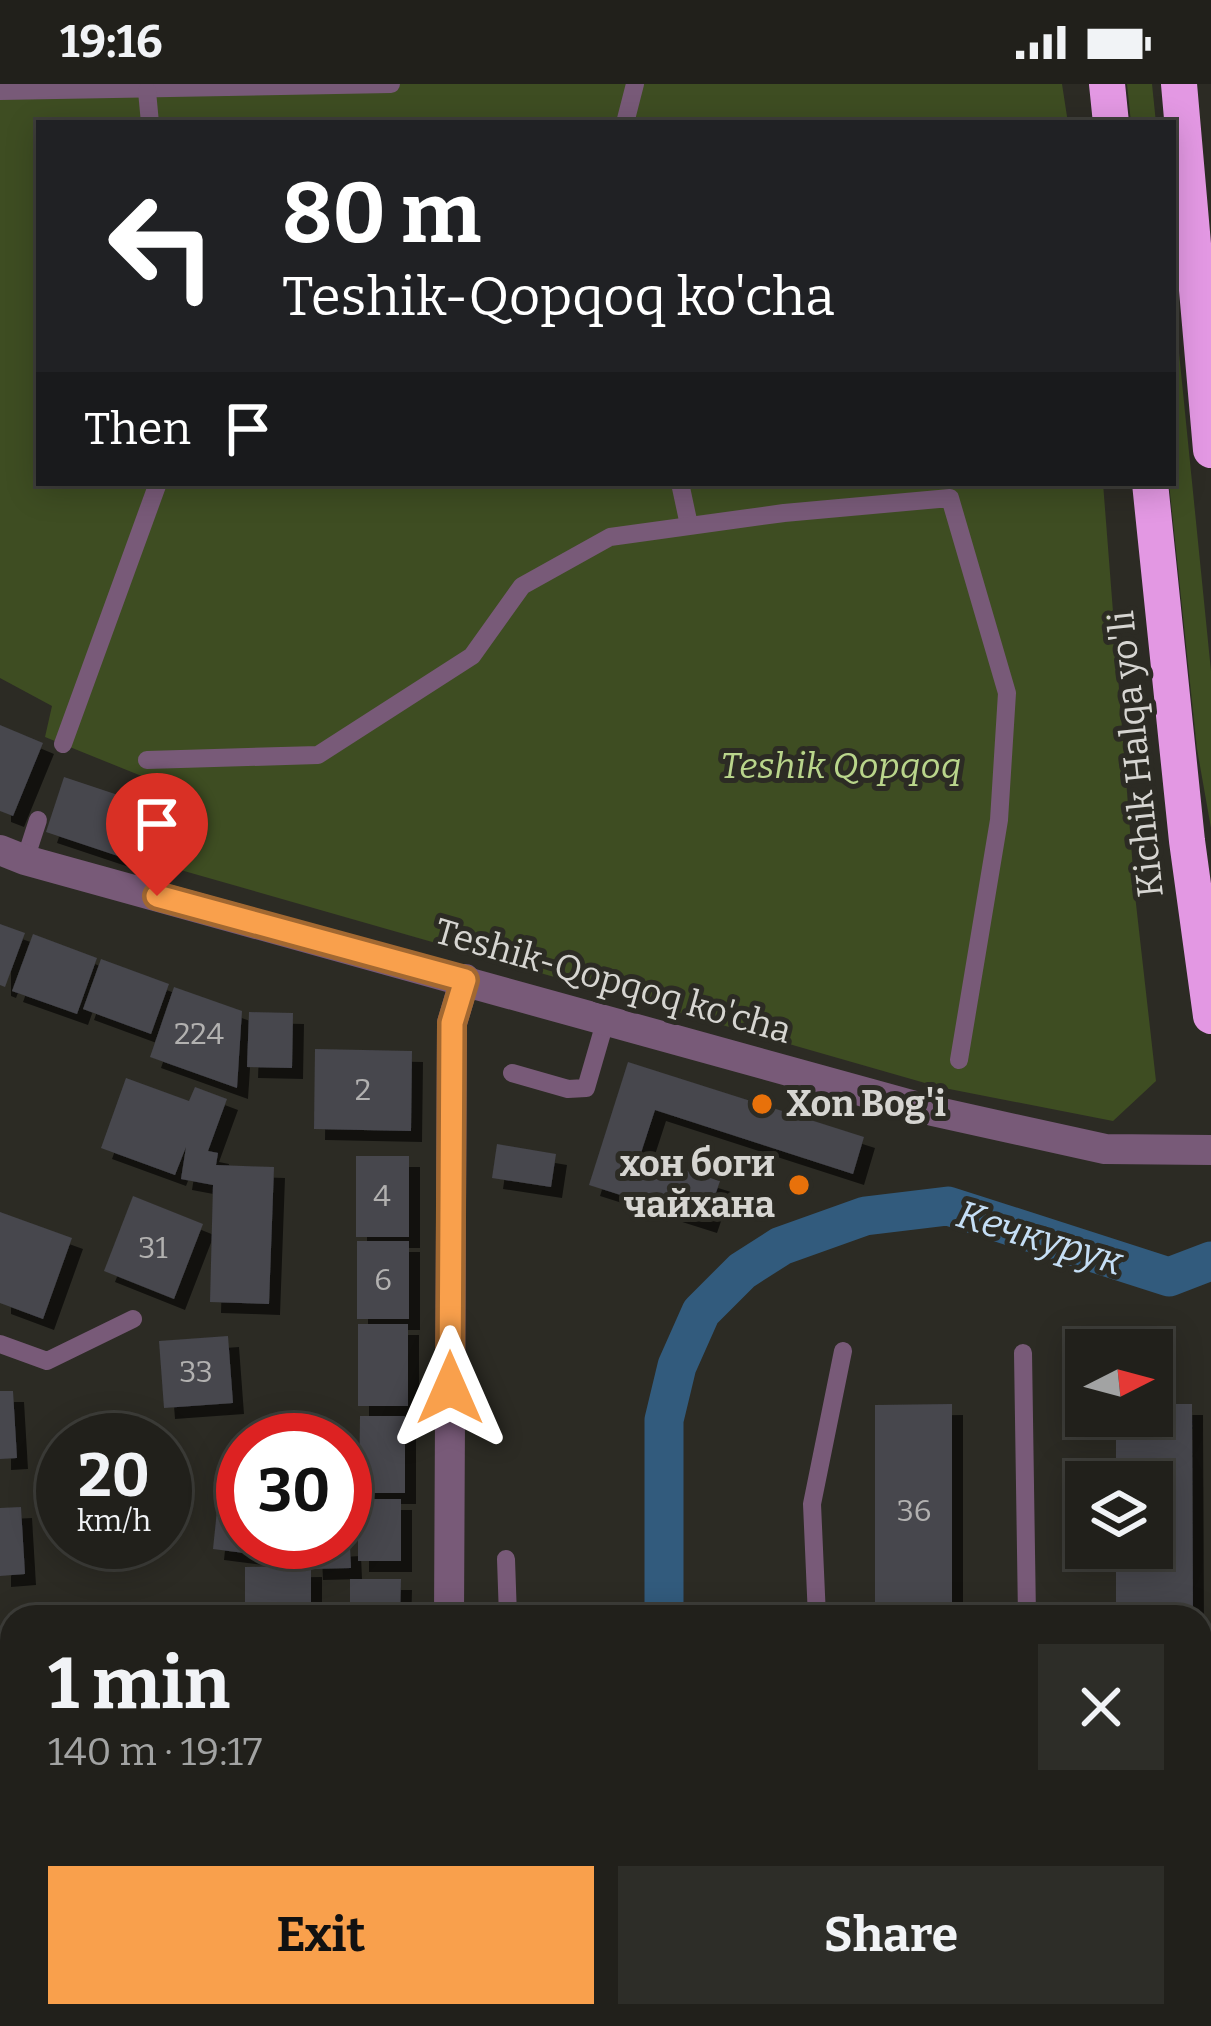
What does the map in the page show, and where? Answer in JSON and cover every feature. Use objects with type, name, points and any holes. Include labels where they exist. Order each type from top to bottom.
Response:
[{"type":"highway","points":[[1107,84],[1112,120]]},
{"type":"highway","points":[[1179,84],[1206,322],[1211,450]]},
{"type":"highway","name":"Kichik Halqa yo'li","points":[[1150,486],[1187,841],[1211,1016]]},
{"type":"street","name":"Teshik-Qopqoq ko'cha","points":[[12,855],[932,1111],[1106,1149],[1211,1150]]},
{"type":"street","points":[[448,1605],[452,1023],[465,980]]},
{"type":"lane","points":[[0,91],[391,84]]},
{"type":"lane","points":[[626,120],[635,84]]},
{"type":"lane","points":[[147,91],[150,120]]},
{"type":"lane","points":[[63,744],[157,486]]},
{"type":"lane","points":[[681,486],[689,525]]},
{"type":"lane","points":[[147,760],[318,755],[472,656],[522,586],[610,537],[950,498],[1007,692],[999,820],[959,1060]]},
{"type":"lane","points":[[12,855],[38,820]]},
{"type":"lane","points":[[512,1073],[568,1089],[586,1088],[606,1019]]},
{"type":"lane","points":[[0,1344],[47,1361],[133,1318]]},
{"type":"lane","points":[[816,1605],[812,1504],[843,1351]]},
{"type":"lane","points":[[1023,1353],[1027,1605]]},
{"type":"lane","points":[[506,1558],[508,1605]]},
{"type":"green space","name":"Teshik Qopqoq","points":[[0,84],[1062,84],[1068,120],[36,120],[36,486],[1103,486],[1135,895],[1156,1081],[1113,1121],[939,1087],[170,867],[196,798],[45,737],[52,706],[0,678]]},
{"type":"green space","points":[[1127,84],[1152,84],[1156,120],[1131,120]]},
{"type":"green space","points":[[1176,323],[1211,671],[1211,828],[1197,749],[1169,486],[1176,486]]},
{"type":"building","points":[[0,725],[43,743],[13,816],[0,811]]},
{"type":"building","points":[[64,777],[145,804],[127,859],[46,832]]},
{"type":"building","points":[[0,924],[25,933],[5,987],[0,985]]},
{"type":"building","points":[[33,934],[97,958],[77,1014],[12,991]]},
{"type":"building","points":[[101,959],[169,984],[151,1034],[83,1009]]},
{"type":"building","points":[[174,987],[242,1011],[237,1088],[150,1057]]},
{"type":"building","points":[[249,1012],[293,1013],[292,1068],[247,1067]]},
{"type":"building","points":[[315,1049],[412,1051],[411,1131],[314,1129]]},
{"type":"building","points":[[628,1062],[864,1137],[853,1174],[655,1110],[640,1156],[720,1181],[706,1222],[589,1185]]},
{"type":"building","points":[[126,1078],[189,1101],[195,1087],[227,1099],[208,1151],[218,1153],[216,1165],[274,1167],[269,1304],[210,1302],[213,1185],[181,1179],[186,1147],[175,1175],[101,1148]]},
{"type":"building","points":[[497,1144],[556,1154],[551,1187],[492,1178]]},
{"type":"building","points":[[356,1156],[409,1156],[409,1237],[356,1237]]},
{"type":"building","points":[[133,1196],[203,1224],[174,1299],[104,1271]]},
{"type":"building","points":[[0,1212],[72,1238],[43,1319],[0,1303]]},
{"type":"building","points":[[357,1241],[409,1241],[409,1319],[357,1319]]},
{"type":"building","points":[[358,1324],[408,1324],[408,1406],[358,1406]]},
{"type":"building","points":[[228,1336],[233,1403],[164,1408],[159,1341]]},
{"type":"building","points":[[0,1391],[13,1391],[17,1458],[0,1459]]},
{"type":"building","points":[[952,1404],[952,1605],[875,1605],[875,1405]]},
{"type":"building","points":[[1173,1404],[1192,1404],[1193,1605],[1116,1605],[1116,1569],[1173,1569],[1173,1461],[1116,1461],[1116,1437],[1173,1437]]},
{"type":"building","points":[[372,1416],[405,1416],[405,1493],[372,1493]]},
{"type":"building","points":[[372,1499],[401,1499],[401,1561],[372,1561]]},
{"type":"building","points":[[21,1507],[25,1574],[0,1576],[0,1508]]},
{"type":"building","points":[[245,1569],[311,1569],[311,1605],[245,1605]]},
{"type":"building","points":[[350,1579],[401,1579],[400,1605],[350,1605]]},
{"type":"waterway","name":"Кечкурук","points":[[664,1605],[664,1420],[677,1366],[701,1312],[742,1271],[781,1246],[865,1216],[948,1206],[1169,1277],[1211,1261]]},
{"type":"place","name":"Xon Bog'i","points":[[762,1104]]},
{"type":"place","name":"хон боги чайхана","points":[[799,1185]]},
{"type":"route","points":[[157,896],[465,980],[452,1023],[450,1388]]}]
